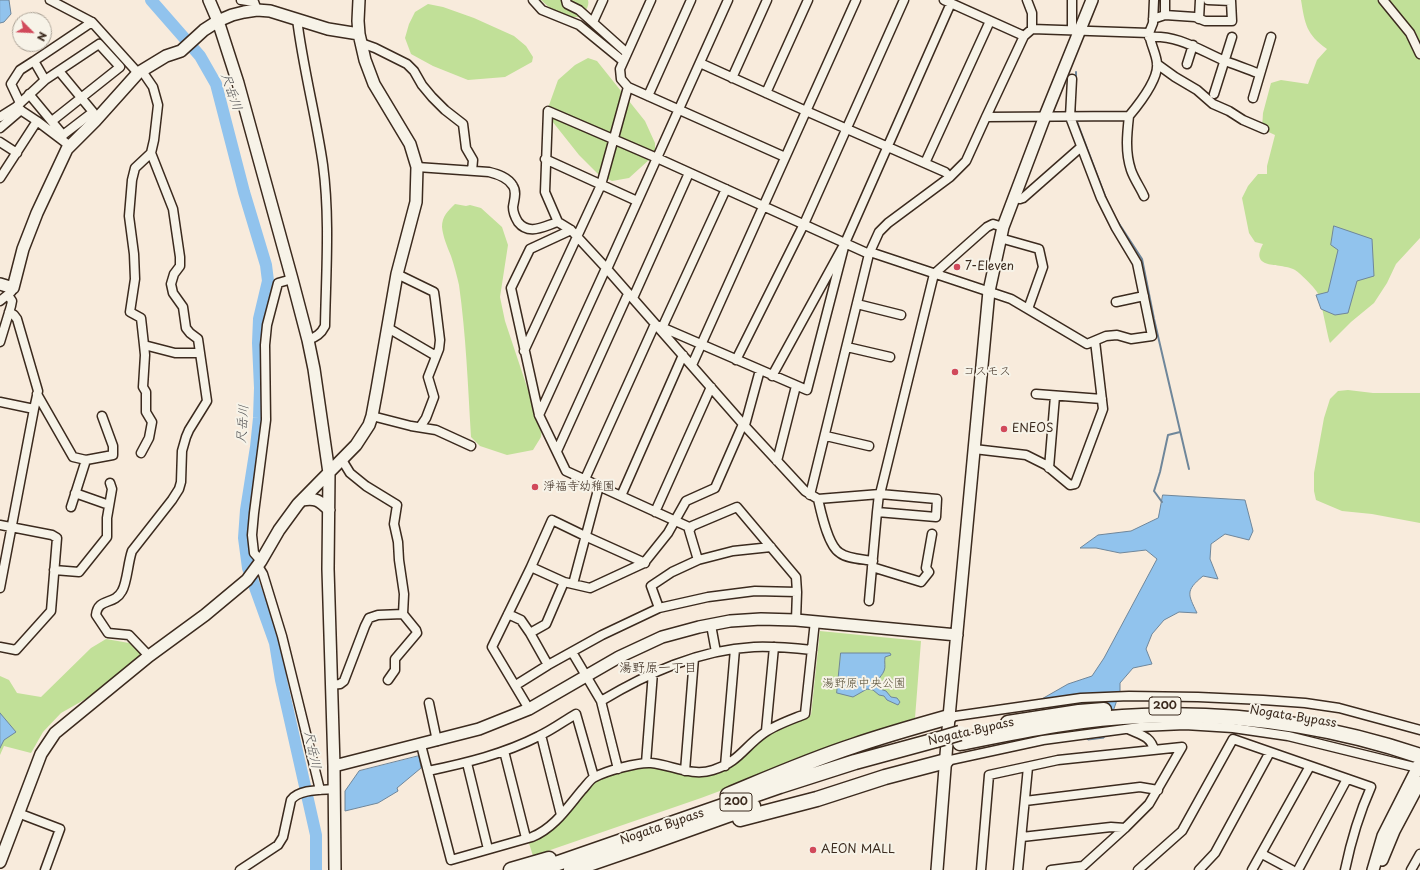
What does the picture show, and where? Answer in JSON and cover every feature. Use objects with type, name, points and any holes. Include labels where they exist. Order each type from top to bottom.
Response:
[{"type":"highway","name":"Nogata Bypass","points":[[571,870],[614,855],[643,840],[780,786],[855,762],[936,744],[1033,718],[1079,712],[1143,707],[1188,706],[1239,708],[1280,713],[1330,722],[1370,736],[1420,746]]},
{"type":"highway","points":[[643,840],[712,802],[801,765],[852,746],[911,727],[950,717]]},
{"type":"highway","name":"Nogata Bypass","points":[[1370,736],[1420,768]]},
{"type":"highway","points":[[643,840],[686,835],[762,813],[818,799],[885,777],[946,761]]},
{"type":"highway","name":"Nogata Bypass","points":[[538,870],[593,851],[643,840]]},
{"type":"highway","points":[[511,870],[553,858],[593,851]]},
{"type":"highway","points":[[581,870],[614,855]]},
{"type":"street","points":[[50,0],[92,22],[153,87],[158,105],[151,152],[173,209],[180,257],[180,266],[174,274],[171,284],[173,293],[183,307],[186,328],[198,339],[207,401],[186,437],[182,451],[181,482],[179,489],[132,551],[128,560],[123,591],[116,599],[100,604],[97,608],[96,615],[108,633],[129,635],[149,656]]},
{"type":"street","points":[[209,0],[218,21],[238,83],[292,278],[314,369],[329,473],[328,569],[334,766],[335,870]]},
{"type":"street","points":[[241,0],[254,2],[257,10]]},
{"type":"street","points":[[0,862],[41,754],[55,733],[149,656],[205,615],[247,580],[259,565],[279,530],[302,500],[356,445],[364,433],[372,416],[397,274],[416,202],[417,167],[410,144],[374,84],[365,60],[358,21],[359,0]]},
{"type":"street","points":[[533,0],[542,10],[580,25],[625,57]]},
{"type":"street","points":[[566,0],[567,4],[579,10],[594,22],[625,57]]},
{"type":"street","points":[[594,22],[603,0]]},
{"type":"street","points":[[651,0],[620,69],[621,79],[628,87],[785,157]]},
{"type":"street","points":[[648,96],[691,0]]},
{"type":"street","points":[[539,415],[728,0]]},
{"type":"street","points":[[732,78],[767,0]]},
{"type":"street","points":[[766,93],[808,0]]},
{"type":"street","points":[[692,365],[856,0]]},
{"type":"street","points":[[736,360],[804,224],[904,0]]},
{"type":"street","points":[[1028,0],[1032,13],[1032,29]]},
{"type":"street","points":[[1072,0],[1076,31]]},
{"type":"street","points":[[937,870],[989,291],[1002,232],[1013,198],[1076,31],[1092,0]]},
{"type":"street","points":[[1144,196],[1131,171],[1126,139],[1129,116],[1143,97],[1155,76],[1157,64],[1149,35],[1153,23],[1154,0]]},
{"type":"street","points":[[1165,0],[1165,15]]},
{"type":"street","points":[[1199,19],[1200,0]]},
{"type":"street","points":[[1153,19],[1165,15],[1195,17],[1205,21],[1232,21],[1231,1],[1208,0]]},
{"type":"street","points":[[1383,0],[1410,33],[1420,50],[1420,54]]},
{"type":"street","points":[[772,376],[845,243],[888,147],[948,2],[1024,36]]},
{"type":"street","points":[[65,140],[95,121],[140,72],[166,56],[181,50],[194,38],[218,21],[232,15],[257,10],[270,10],[297,18],[328,30],[360,38],[375,48],[407,64],[414,71],[422,85],[432,97],[445,110],[463,124],[466,148],[474,163],[472,171]]},
{"type":"street","points":[[297,18],[300,41],[316,120],[323,167],[326,211],[327,258],[324,326],[322,332],[314,338],[308,340]]},
{"type":"street","points":[[925,163],[990,21]]},
{"type":"street","points":[[65,140],[19,107],[11,84],[20,70],[92,22]]},
{"type":"street","points":[[810,496],[870,253],[879,232],[888,223],[950,177],[966,161],[1024,36],[1032,29],[1156,36],[1179,40],[1193,45],[1224,60],[1260,74]]},
{"type":"street","points":[[1214,94],[1232,37]]},
{"type":"street","points":[[1253,98],[1271,37]]},
{"type":"street","points":[[0,128],[30,94],[45,80],[99,44],[120,67],[52,121]]},
{"type":"street","points":[[1187,64],[1193,45]]},
{"type":"street","points":[[34,61],[45,80]]},
{"type":"street","points":[[700,62],[732,78],[945,172],[950,177]]},
{"type":"street","points":[[1157,64],[1175,77],[1198,90],[1213,104],[1264,129]]},
{"type":"street","points":[[59,71],[93,112],[65,140]]},
{"type":"street","points":[[877,512],[936,517],[937,499],[879,494],[818,499],[810,496],[711,388],[606,268],[571,230],[558,222],[545,192],[548,111],[657,158],[845,243],[870,253],[1011,299],[1088,344],[1106,336],[1117,335],[1132,339],[1152,336],[1137,263],[1116,228],[1101,198],[1081,146],[1074,117],[1072,79]]},
{"type":"street","points":[[524,351],[578,238],[601,185],[628,87]]},
{"type":"street","points":[[0,342],[12,301],[10,292],[23,249],[37,213],[67,149],[65,140],[30,94]]},
{"type":"street","points":[[0,117],[19,107]]},
{"type":"street","points":[[986,117],[1129,116]]},
{"type":"street","points":[[0,178],[37,121]]},
{"type":"street","points":[[0,142],[16,153]]},
{"type":"street","points":[[1013,198],[1023,198],[1081,146]]},
{"type":"street","points":[[141,453],[149,438],[152,422],[146,412],[146,392],[143,387],[145,355],[141,318],[130,312],[135,279],[134,254],[129,216],[132,180],[135,168],[151,152]]},
{"type":"street","points":[[546,159],[637,201]]},
{"type":"street","points":[[417,167],[489,172],[499,175],[512,185],[515,192],[513,209],[516,218],[522,226],[528,230],[558,222]]},
{"type":"street","points":[[558,451],[690,173]]},
{"type":"street","points":[[585,479],[658,326],[726,189]]},
{"type":"street","points":[[870,601],[879,494],[934,274],[987,227],[993,224],[1002,232],[1039,248],[1043,267],[1028,309]]},
{"type":"street","points":[[571,230],[530,249],[511,288],[539,415],[558,451],[566,471],[691,528]]},
{"type":"street","points":[[658,326],[807,390],[845,243]]},
{"type":"street","points":[[397,274],[434,292],[440,333],[436,356],[428,377],[434,397],[426,418],[420,427]]},
{"type":"street","points":[[292,278],[278,283],[268,325],[265,345],[266,420],[252,535],[254,553],[263,574],[282,636],[320,790]]},
{"type":"street","points":[[0,284],[10,292]]},
{"type":"street","points":[[0,301],[10,292]]},
{"type":"street","points":[[1116,302],[1144,296]]},
{"type":"street","points":[[857,304],[901,315]]},
{"type":"street","points":[[0,588],[38,391],[17,319],[9,312]]},
{"type":"street","points":[[388,328],[436,356]]},
{"type":"street","points":[[974,449],[1026,455],[1049,468],[1070,485],[1076,484],[1103,409],[1095,341]]},
{"type":"street","points":[[144,345],[175,353],[200,353]]},
{"type":"street","points":[[847,347],[890,357]]},
{"type":"street","points":[[621,496],[683,355]]},
{"type":"street","points":[[530,566],[568,583],[590,588],[621,575],[645,562],[676,521],[686,501],[715,488],[744,424],[760,370]]},
{"type":"street","points":[[777,461],[796,386]]},
{"type":"street","points":[[655,512],[711,388]]},
{"type":"street","points":[[37,394],[73,457],[86,460],[112,455],[113,446],[102,416]]},
{"type":"street","points":[[1036,394],[1102,399]]},
{"type":"street","points":[[1049,468],[1056,396]]},
{"type":"street","points":[[0,402],[34,409]]},
{"type":"street","points":[[372,416],[436,430],[471,446]]},
{"type":"street","points":[[826,436],[869,446]]},
{"type":"street","points":[[71,507],[86,460]]},
{"type":"street","points":[[342,460],[350,473],[366,486],[397,505],[394,524],[398,542],[404,594],[403,614],[417,633],[395,659],[395,670],[388,680]]},
{"type":"street","points":[[54,570],[79,572],[107,537],[107,518],[112,489],[110,483]]},
{"type":"street","points":[[530,633],[546,624],[568,583],[585,536],[599,486]]},
{"type":"street","points":[[75,493],[109,505]]},
{"type":"street","points":[[302,500],[311,499],[319,501],[329,510]]},
{"type":"street","points":[[818,499],[828,536],[838,553],[921,582],[929,572],[926,568],[932,534]]},
{"type":"street","points":[[691,528],[692,526],[737,507],[796,577],[796,620]]},
{"type":"street","points":[[529,709],[492,647],[552,520],[645,562]]},
{"type":"street","points":[[0,525],[52,535],[57,538],[51,611],[16,650],[0,647]]},
{"type":"street","points":[[691,528],[690,530],[698,560]]},
{"type":"street","points":[[659,608],[651,586],[672,572],[698,560],[726,553],[771,547]]},
{"type":"street","points":[[516,686],[548,665],[631,621],[659,608],[708,597],[756,590],[797,592]]},
{"type":"street","points":[[331,685],[340,684],[344,681],[369,618],[378,615],[403,614]]},
{"type":"street","points":[[508,614],[521,620],[548,665]]},
{"type":"street","points":[[334,766],[437,741],[479,729],[529,709],[619,657],[662,637],[730,621],[754,619],[796,620],[957,635]]},
{"type":"street","points":[[421,745],[451,860],[526,838],[542,833],[551,826],[594,777],[618,769],[646,763],[695,773],[704,772],[724,766],[736,760],[754,740],[766,731],[805,714],[815,622]]},
{"type":"street","points":[[711,625],[716,652]]},
{"type":"street","points":[[600,700],[632,682],[672,664],[716,652],[754,647],[812,650]]},
{"type":"street","points":[[766,731],[774,647]]},
{"type":"street","points":[[724,766],[735,649]]},
{"type":"street","points":[[572,652],[600,700],[618,769]]},
{"type":"street","points":[[685,771],[694,658]]},
{"type":"street","points":[[646,763],[653,672]]},
{"type":"street","points":[[950,717],[1081,698],[1129,696],[1198,697],[1305,703],[1339,708],[1420,730]]},
{"type":"street","points":[[428,703],[437,741]]},
{"type":"street","points":[[428,772],[467,763],[504,751],[541,735],[576,714],[594,777]]},
{"type":"street","points":[[946,761],[1044,740],[1128,728],[1185,725],[1233,728],[1288,736],[1420,768]]},
{"type":"street","points":[[1128,728],[1149,739],[1154,750]]},
{"type":"street","points":[[541,735],[561,815]]},
{"type":"street","points":[[1138,870],[1182,830],[1233,739],[1371,787],[1361,810],[1345,870]]},
{"type":"street","points":[[981,870],[989,775],[1058,760],[1182,747],[1149,804],[1125,828],[1083,866],[1051,870]]},
{"type":"street","points":[[504,751],[526,838]]},
{"type":"street","points":[[1199,870],[1215,853],[1270,752]]},
{"type":"street","points":[[467,763],[488,849]]},
{"type":"street","points":[[1252,870],[1310,766]]},
{"type":"street","points":[[1018,870],[1028,767]]},
{"type":"street","points":[[1373,870],[1383,836],[1420,768]]},
{"type":"street","points":[[1378,870],[1420,768]]},
{"type":"street","points":[[1298,870],[1347,779]]},
{"type":"street","points":[[1025,801],[1140,787],[1158,790]]},
{"type":"street","points":[[240,870],[278,845],[283,837],[291,800],[294,796],[314,790],[334,789]]},
{"type":"street","points":[[18,813],[60,829],[45,870]]},
{"type":"street","points":[[1022,837],[1111,827],[1125,828]]},
{"type":"street","points":[[1262,854],[1292,870]]},
{"type":"street","points":[[1412,870],[1420,854]]},
{"type":"green space","points":[[541,0],[588,0],[588,5],[586,10],[579,17],[573,17],[558,13]]},
{"type":"green space","points":[[1301,0],[1420,0],[1420,238],[1396,264],[1387,283],[1374,303],[1351,322],[1330,343],[1319,296],[1315,289],[1295,270],[1263,262],[1260,258],[1263,244],[1255,242],[1249,233],[1242,198],[1248,186],[1258,174],[1267,174],[1267,166],[1275,135],[1262,129],[1263,113],[1271,83],[1281,80],[1308,84],[1317,60],[1327,49],[1320,44],[1308,28],[1305,22]]},
{"type":"green space","points":[[428,4],[443,7],[474,18],[514,36],[526,46],[533,57],[532,62],[505,77],[468,80],[433,66],[411,54],[405,38],[409,24],[415,12]]},
{"type":"green space","points":[[588,58],[597,61],[645,121],[655,143],[655,150],[650,159],[629,178],[612,181],[598,174],[579,155],[552,121],[548,108],[558,80],[575,65]]},
{"type":"green space","points":[[455,204],[466,206],[470,205],[481,208],[502,227],[508,245],[500,297],[505,321],[542,427],[541,437],[533,450],[507,455],[480,446],[471,437],[465,342],[459,285],[442,227],[444,217]]},
{"type":"green space","points":[[1348,390],[1373,393],[1420,393],[1420,523],[1372,514],[1342,511],[1316,500],[1314,491],[1314,473],[1324,418],[1330,399],[1338,391]]},
{"type":"green space","name":"湯野原中央公園","points":[[820,631],[921,641],[915,718],[799,758],[701,798],[533,856],[528,840],[555,826],[598,778],[640,766],[654,767],[693,776],[717,773],[738,762],[766,735],[811,715]]},
{"type":"green space","points":[[106,639],[129,643],[142,655],[91,696],[61,713],[43,732],[31,753],[4,746],[0,755],[0,676],[9,680],[17,693],[41,697],[91,648]]},
{"type":"water","points":[[0,0],[9,0],[11,14],[4,22],[0,23]]},
{"type":"water","points":[[1334,226],[1372,239],[1374,276],[1357,281],[1348,313],[1335,315],[1321,309],[1316,295],[1328,292],[1338,250],[1331,245]]},
{"type":"water","points":[[1163,495],[1245,500],[1253,531],[1249,540],[1225,534],[1211,544],[1210,559],[1218,579],[1203,576],[1193,585],[1190,597],[1197,613],[1179,612],[1164,620],[1152,634],[1146,649],[1152,664],[1133,668],[1120,683],[1120,691],[1104,738],[1088,740],[1040,700],[1068,684],[1092,676],[1104,658],[1157,559],[1146,550],[1120,553],[1096,548],[1080,548],[1098,535],[1131,531],[1158,518]]},
{"type":"water","points":[[841,653],[890,653],[891,655],[885,657],[885,669],[878,681],[878,686],[880,689],[886,691],[891,697],[897,698],[900,702],[898,705],[887,700],[884,696],[879,695],[873,690],[867,689],[853,697],[837,693]]},
{"type":"water","points":[[0,713],[16,732],[4,740],[0,748]]},
{"type":"water","points":[[419,756],[421,768],[397,788],[398,791],[378,803],[345,811],[345,791],[359,771]]},
{"type":"waterway","name":"尺岳川","points":[[151,0],[200,56],[216,84],[244,192],[266,265],[268,281],[259,319],[259,418],[246,510],[244,538],[248,568],[275,643],[281,680],[316,835],[316,870]]},
{"type":"waterway","points":[[1076,72],[1076,79]]},
{"type":"waterway","points":[[1075,93],[1075,115]]},
{"type":"waterway","points":[[1076,119],[1107,201]]},
{"type":"waterway","points":[[1116,219],[1142,259],[1154,319],[1189,469]]},
{"type":"waterway","points":[[1162,502],[1154,491],[1160,472],[1168,435],[1180,432]]},
{"type":"place","name":"7-Eleven","points":[[957,267]]},
{"type":"place","name":"コスモス","points":[[955,372]]},
{"type":"place","name":"ENEOS","points":[[1004,429]]},
{"type":"place","name":"淨福寺幼稚園","points":[[535,487]]},
{"type":"place","name":"AEON MALL","points":[[813,850]]},
{"type":"district","name":"湯野原一丁目","points":[[658,668]]}]
